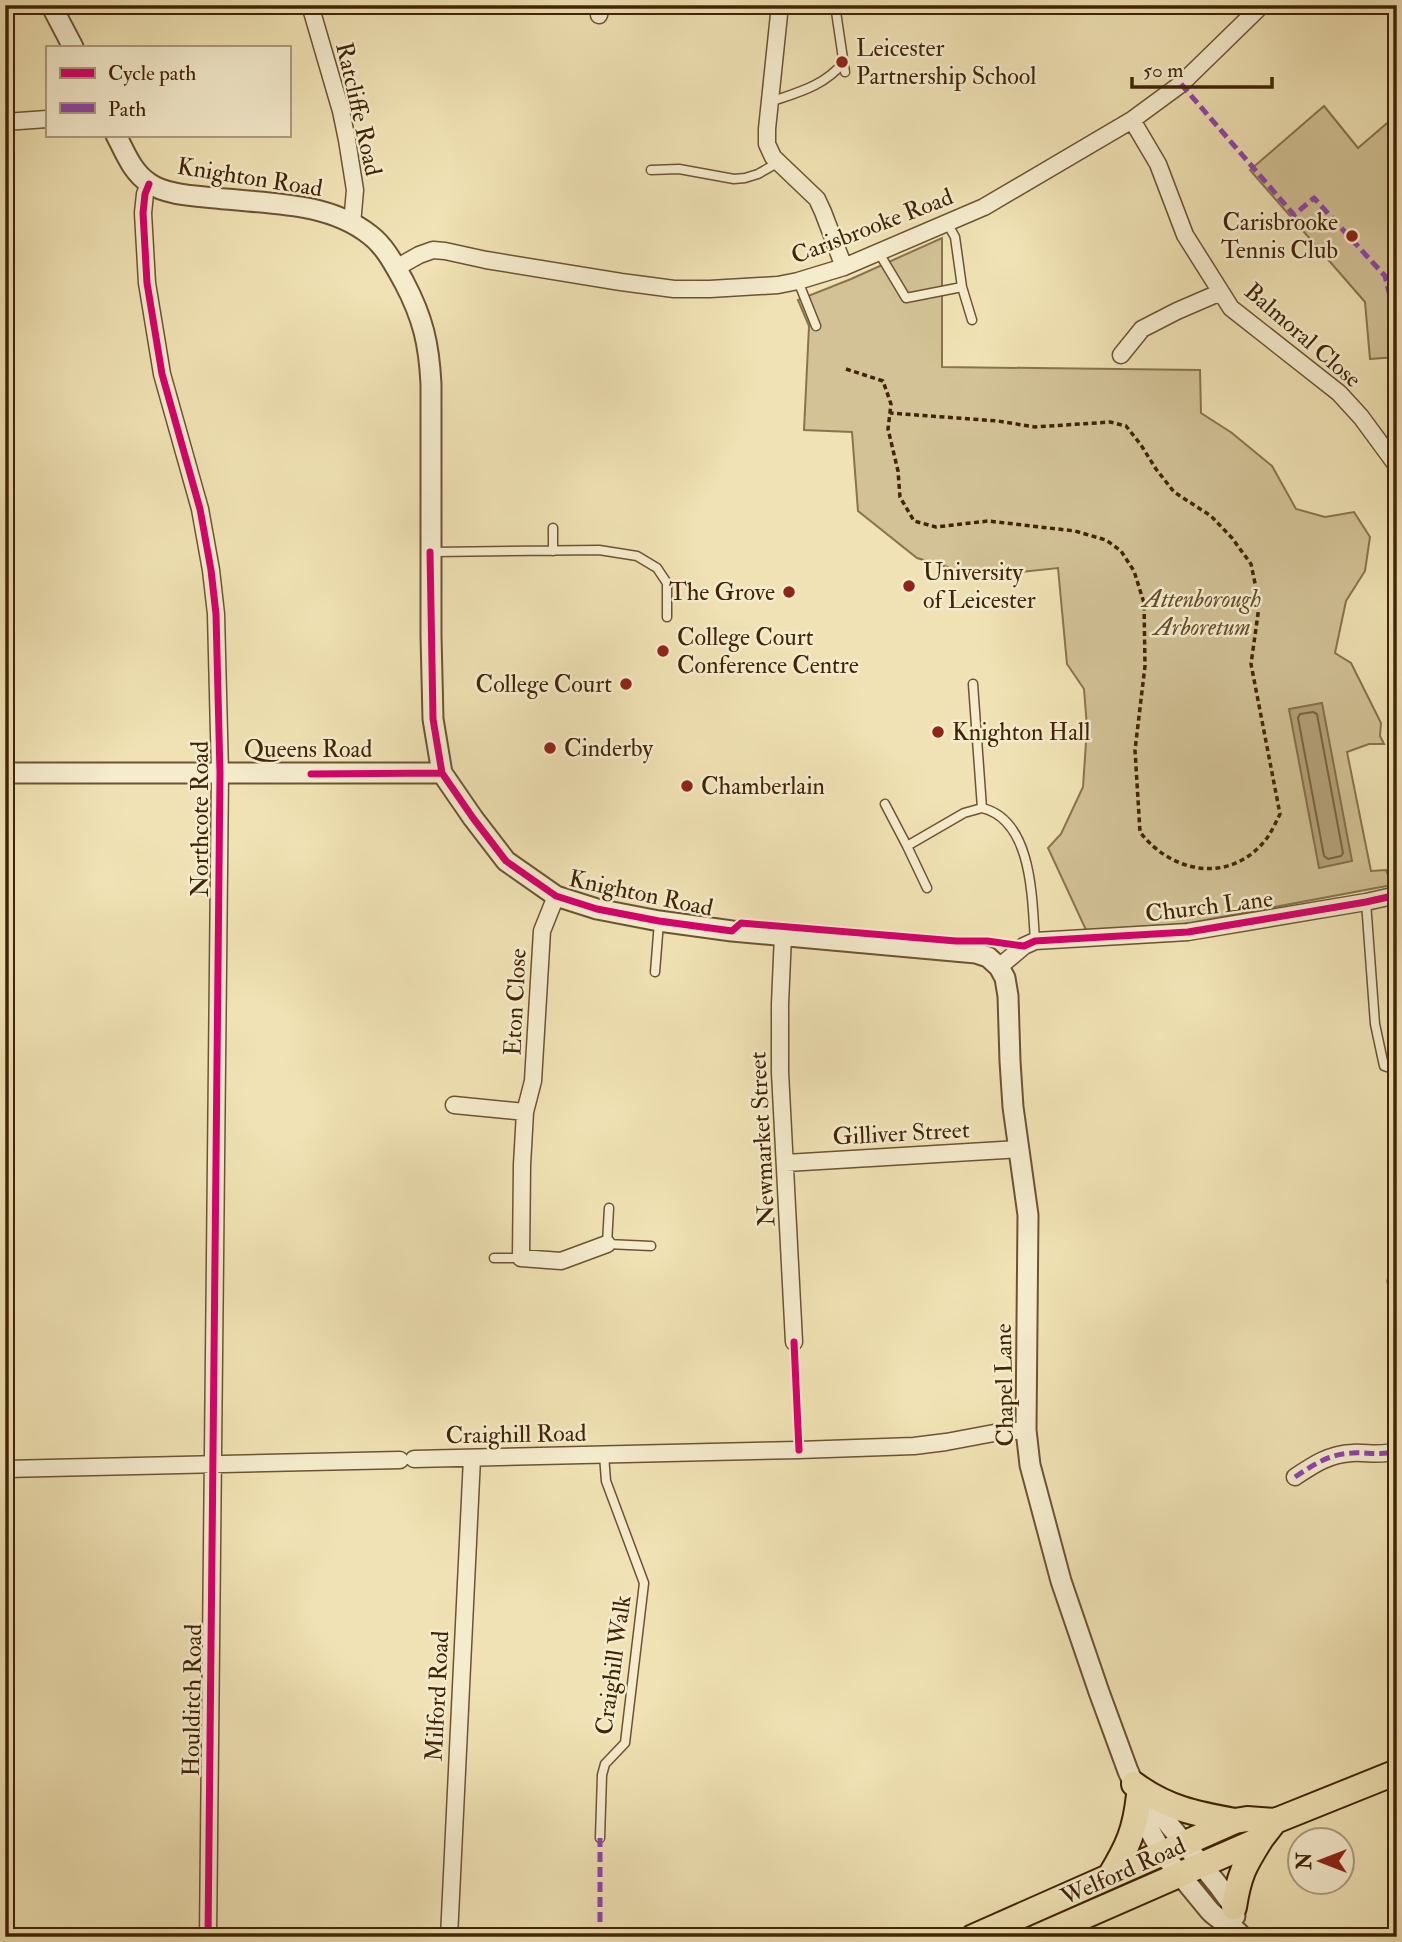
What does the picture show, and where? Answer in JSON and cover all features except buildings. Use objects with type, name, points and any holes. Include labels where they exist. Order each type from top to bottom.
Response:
[{"type":"main road","name":"Welford Road","points":[[1038,1937],[1191,1870],[1268,1830],[1397,1772]]},
{"type":"main road","points":[[1110,1876],[1132,1837],[1138,1794],[1150,1796],[1179,1809],[1235,1821]]},
{"type":"main road","name":"Welford Road","points":[[974,1937],[1235,1821],[1247,1819],[1268,1830]]},
{"type":"main road","points":[[1238,1925],[1238,1881],[1244,1866],[1268,1830]]},
{"type":"street","points":[[51,5],[72,46]]},
{"type":"street","name":"Ratcliffe Road","points":[[310,5],[347,140],[355,190],[352,223]]},
{"type":"street","points":[[780,5],[767,144],[773,157],[817,199],[844,267]]},
{"type":"street","name":"Carisbrooke Road","points":[[396,268],[433,250],[674,289],[746,288],[798,281],[879,253],[984,206],[1132,120],[1181,84],[1262,5]]},
{"type":"street","points":[[5,122],[46,119]]},
{"type":"street","name":"Balmoral Close","points":[[1132,120],[1158,164],[1185,235],[1231,308],[1339,393],[1361,416],[1397,466]]},
{"type":"street","name":"Knighton Road","points":[[116,136],[130,163],[149,184],[189,195],[311,209],[352,223],[371,235],[396,268],[422,321],[429,351],[433,719],[442,774],[506,861],[556,896],[597,909],[659,921],[963,951],[976,953],[994,962]]},
{"type":"street","name":"Northcote Road","points":[[149,184],[143,213],[147,284],[162,374],[200,509],[216,614],[220,773],[214,1463]]},
{"type":"street","points":[[1121,355],[1142,329],[1221,292]]},
{"type":"street","name":"Queens Road","points":[[5,773],[442,774]]},
{"type":"street","name":"Church Lane","points":[[1040,941],[1188,932],[1397,895]]},
{"type":"street","name":"Eton Close","points":[[521,1258],[525,1112],[533,1081],[542,931],[556,896]]},
{"type":"street","name":"Newmarket Street","points":[[783,935],[780,1045],[794,1342]]},
{"type":"street","points":[[994,962],[1040,941]]},
{"type":"street","name":"Chapel Lane","points":[[994,962],[1005,978],[1008,996],[1011,1084],[1028,1215],[1026,1430],[1030,1465],[1061,1581],[1138,1794],[1146,1824],[1174,1849],[1191,1870],[1215,1918],[1238,1925]]},
{"type":"street","points":[[454,1105],[525,1112]]},
{"type":"street","name":"Gilliver Street","points":[[786,1163],[1020,1149]]},
{"type":"street","points":[[521,1258],[561,1261],[607,1244]]},
{"type":"street","name":"Craighill Road","points":[[5,1469],[914,1446],[1026,1430]]},
{"type":"street","points":[[1295,1477],[1317,1462],[1334,1455],[1353,1452],[1386,1454],[1397,1451]]},
{"type":"street","name":"Milford Road","points":[[449,1937],[472,1458]]},
{"type":"street","name":"Houlditch Road","points":[[208,1937],[214,1463]]},
{"type":"lane","points":[[835,5],[845,72]]},
{"type":"lane","points":[[770,103],[822,82],[844,62]]},
{"type":"lane","points":[[651,170],[679,169],[734,179],[758,174],[779,162]]},
{"type":"lane","points":[[947,223],[955,237],[962,287],[972,320]]},
{"type":"lane","points":[[879,253],[906,298],[962,287]]},
{"type":"lane","points":[[798,281],[816,326]]},
{"type":"lane","points":[[553,528],[553,551]]},
{"type":"lane","points":[[430,552],[599,550],[637,556],[657,568],[667,583],[667,617]]},
{"type":"lane","points":[[973,684],[982,808]]},
{"type":"lane","points":[[885,804],[927,888]]},
{"type":"lane","points":[[906,846],[953,819],[982,808],[992,810],[1015,832],[1024,854],[1040,941]]},
{"type":"lane","points":[[1366,902],[1375,1024],[1384,1066],[1390,1069]]},
{"type":"lane","points":[[655,972],[659,921]]},
{"type":"lane","points":[[609,1208],[607,1244],[651,1246]]},
{"type":"lane","points":[[494,1258],[521,1258]]},
{"type":"lane","name":"Craighill Walk","points":[[600,1838],[602,1775],[605,1764],[625,1743],[644,1583],[606,1481],[604,1455]]},
{"type":"path","points":[[846,369],[883,381],[891,404],[888,429],[898,471],[900,497],[914,521],[936,527],[988,521],[1075,531],[1106,540],[1121,551],[1134,571],[1144,603],[1145,666],[1135,750],[1140,832],[1157,850],[1184,865],[1205,870],[1228,867],[1245,859],[1266,839],[1280,814],[1251,664],[1258,614],[1256,588],[1251,564],[1232,538],[1211,516],[1174,492],[1126,426],[1110,422],[1035,427],[998,421],[890,413]]},
{"type":"green space","name":"Carisbrooke Tennis Club","points":[[1324,106],[1358,148],[1393,118],[1397,121],[1397,357],[1370,359],[1365,302],[1250,170]]},
{"type":"green space","name":"Attenborough Arboretum","points":[[942,238],[942,367],[1200,370],[1201,413],[1232,433],[1272,466],[1296,509],[1325,517],[1354,512],[1370,537],[1365,571],[1346,601],[1335,653],[1351,663],[1381,723],[1380,736],[1384,744],[1369,744],[1347,752],[1371,871],[1386,870],[1392,885],[1184,924],[1086,930],[1048,848],[1061,834],[1083,787],[1087,727],[1084,689],[1067,664],[1058,568],[1001,574],[958,570],[917,558],[858,511],[852,432],[804,430],[809,326],[798,300]]},
{"type":"water","points":[[1322,703],[1352,861],[1319,868],[1289,709]]},
{"type":"marked path","points":[[1181,84],[1294,215],[1314,198],[1385,276],[1389,292],[1397,302]]},
{"type":"marked path","points":[[1396,1281],[1397,1286]]},
{"type":"marked path","points":[[1295,1477],[1336,1455],[1397,1451]]},
{"type":"marked path","points":[[600,1838],[600,1937]]},
{"type":"cycle path","points":[[149,184],[143,213],[147,283],[162,374],[200,509],[216,614],[220,773],[208,1937]]},
{"type":"cycle path","points":[[430,552],[433,719],[442,773],[506,861],[556,896],[597,909],[732,931],[741,923],[1024,946],[1035,941],[1188,932],[1397,895]]},
{"type":"cycle path","points":[[311,774],[442,773]]},
{"type":"cycle path","points":[[794,1342],[799,1450]]},
{"type":"place","name":"Leicester Partnership School","points":[[842,62]]},
{"type":"place","name":"Carisbrooke Tennis Club","points":[[1352,236]]},
{"type":"place","name":"University of Leicester","points":[[909,586]]},
{"type":"place","name":"The Grove","points":[[789,592]]},
{"type":"place","name":"College Court Conference Centre","points":[[663,651]]},
{"type":"place","name":"College Court","points":[[626,684]]},
{"type":"place","name":"Knighton Hall","points":[[938,732]]},
{"type":"place","name":"Cinderby","points":[[550,748]]},
{"type":"place","name":"Chamberlain","points":[[687,786]]}]
